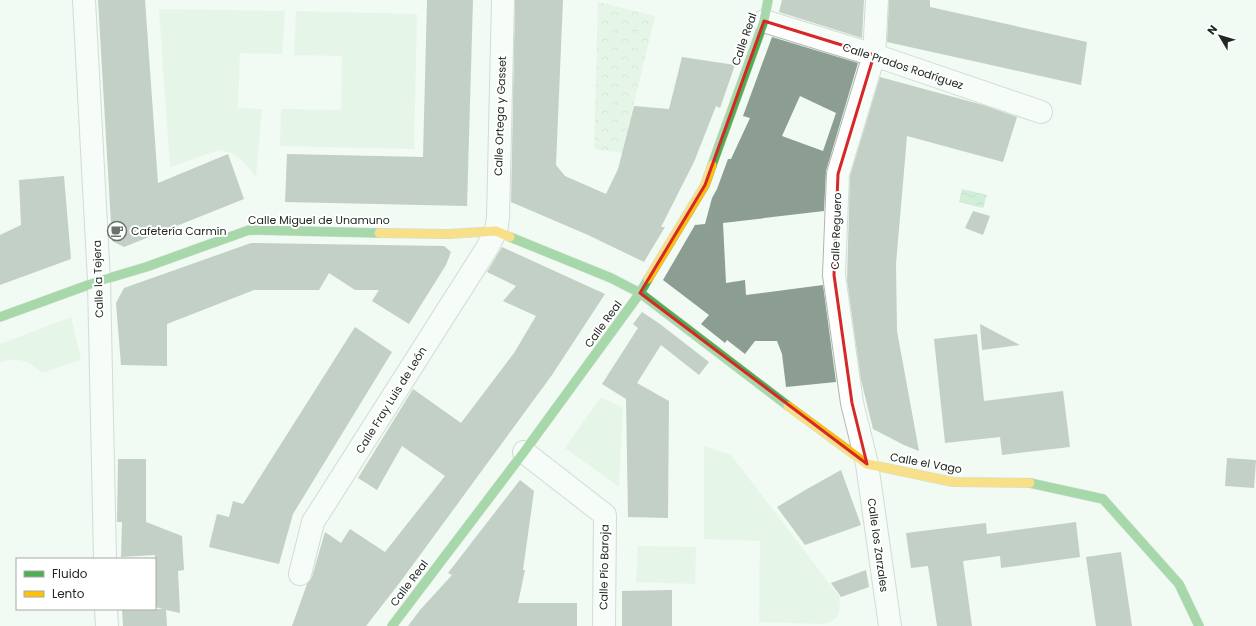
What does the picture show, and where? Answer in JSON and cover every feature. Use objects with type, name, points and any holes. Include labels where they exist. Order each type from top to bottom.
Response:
[{"type":"street","name":"Calle la Tejera","points":[[84,0],[99,281],[105,558]]},
{"type":"street","name":"Calle Ortega y Gasset","points":[[496,231],[498,218],[503,0]]},
{"type":"street","name":"Calle Real","points":[[392,626],[524,452],[640,293],[705,185],[764,21],[768,0]]},
{"type":"street","name":"Calle Reguero","points":[[867,464],[852,403],[834,275],[838,174],[874,55],[877,0]]},
{"type":"street","name":"Calle Prados Rodríguez","points":[[764,21],[874,55],[1041,112]]},
{"type":"street","name":"Calle Miguel de Unamuno","points":[[0,317],[99,281],[146,268],[249,230],[449,234],[496,231],[611,278],[640,293]]},
{"type":"street","name":"Calle Fray Luis de León","points":[[300,574],[313,522],[487,248],[496,231]]},
{"type":"street","name":"Calle el Vago","points":[[640,293],[754,381],[867,464],[953,482],[1035,483],[1103,499],[1179,584],[1199,626]]},
{"type":"street","name":"Calle Pío Baroja","points":[[524,452],[605,515],[604,626]]},
{"type":"street","name":"Calle los Zarzales","points":[[867,464],[890,626]]},
{"type":"street","points":[[106,610],[108,626]]},
{"type":"highlighted area","points":[[764,21],[874,55],[838,174],[834,275],[852,403],[867,464],[640,293],[705,185]]},
{"type":"green space","points":[[598,2],[655,16],[622,153],[594,149]]},
{"type":"green space","points":[[159,9],[285,11],[282,54],[240,53],[238,108],[262,109],[256,177],[242,160],[231,153],[219,150],[170,167]]},
{"type":"green space","points":[[296,11],[417,14],[414,149],[280,146],[281,109],[341,110],[342,56],[294,55]]},
{"type":"green space","points":[[71,317],[81,360],[42,373],[27,362],[12,360],[0,362],[0,344]]},
{"type":"green space","points":[[601,397],[623,408],[619,487],[565,448]]},
{"type":"green space","points":[[704,446],[731,455],[839,596],[840,607],[836,618],[823,624],[759,622],[760,541],[704,539]]},
{"type":"green space","points":[[638,546],[696,547],[695,584],[636,582]]},
{"type":"water","points":[[962,189],[987,195],[983,208],[959,202]]},
{"type":"building","points":[[98,0],[145,0],[158,183],[228,154],[244,199],[124,247],[112,241]]},
{"type":"building","points":[[427,0],[473,0],[467,206],[285,202],[287,154],[423,157]]},
{"type":"building","points":[[515,0],[563,0],[556,165],[565,176],[606,194],[618,169],[634,106],[669,109],[682,57],[735,65],[720,108],[716,106],[694,162],[661,227],[665,227],[644,262],[588,235],[511,202]]},
{"type":"building","points":[[782,0],[864,0],[862,38],[779,12]]},
{"type":"building","points":[[889,0],[930,0],[930,7],[1087,42],[1081,85],[887,42]]},
{"type":"building","points":[[772,37],[858,63],[826,171],[824,211],[723,223],[726,283],[745,280],[746,295],[823,285],[836,382],[786,387],[782,354],[777,341],[755,341],[745,354],[727,340],[725,343],[701,324],[709,315],[663,280],[695,225],[705,224],[712,198],[717,189],[728,159],[731,159],[750,118],[743,116]],"holes":[[[800,96],[836,113],[823,151],[782,136]]]},
{"type":"building","points":[[880,77],[983,105],[1017,117],[1003,162],[907,136],[896,264],[897,331],[919,451],[873,429],[861,380],[847,280],[850,176]]},
{"type":"building","points":[[64,176],[71,259],[0,285],[0,235],[21,225],[19,180]]},
{"type":"building","points":[[973,211],[990,216],[983,235],[965,228]]},
{"type":"building","points":[[251,243],[444,246],[451,252],[446,265],[409,324],[372,301],[379,290],[355,290],[329,273],[319,290],[254,290],[167,324],[167,366],[121,365],[116,303],[124,288]]},
{"type":"building","points":[[502,247],[605,294],[552,375],[401,581],[366,626],[292,626],[307,584],[312,577],[325,532],[341,543],[350,529],[385,552],[445,476],[402,446],[377,490],[358,478],[413,389],[461,423],[514,353],[536,316],[503,301],[516,286],[487,272]]},
{"type":"building","points":[[642,312],[709,362],[699,375],[661,345],[637,383],[669,401],[668,518],[628,517],[626,399],[602,384],[638,328],[633,324]]},
{"type":"building","points":[[980,324],[1020,345],[982,350]]},
{"type":"building","points":[[355,327],[392,352],[293,514],[279,564],[209,547],[217,514],[229,517],[233,501],[243,504]]},
{"type":"building","points":[[977,334],[984,401],[1063,391],[1070,447],[1002,455],[1000,437],[945,443],[934,339]]},
{"type":"building","points":[[1227,458],[1256,460],[1254,488],[1225,486]]},
{"type":"building","points":[[118,459],[146,459],[146,522],[182,536],[184,570],[178,571],[180,613],[166,610],[167,626],[123,626],[122,610],[163,609],[156,607],[155,555],[121,557],[122,522],[117,522]]},
{"type":"building","points":[[841,470],[861,525],[805,545],[777,507]]},
{"type":"building","points":[[520,480],[534,491],[523,570],[525,570],[518,603],[577,603],[577,626],[408,626],[420,610],[452,575],[448,573]]},
{"type":"building","points":[[1076,522],[1080,557],[1001,568],[1000,556],[963,561],[972,626],[937,626],[928,566],[911,568],[906,533],[986,523],[987,534]]},
{"type":"building","points":[[1121,552],[1132,626],[1096,626],[1086,557]]},
{"type":"building","points":[[866,570],[869,587],[841,597],[831,583]]},
{"type":"building","points":[[672,590],[672,626],[622,626],[622,591]]},
{"type":"traffic: fast","points":[[712,165],[764,21],[768,0]]},
{"type":"traffic: fast","points":[[0,317],[99,281],[146,267],[249,230],[379,233]]},
{"type":"traffic: fast","points":[[510,237],[611,278],[640,293],[788,406]]},
{"type":"traffic: fast","points":[[392,626],[524,452],[640,293],[648,279]]},
{"type":"traffic: fast","points":[[1030,483],[1103,499],[1179,584],[1199,626]]},
{"type":"traffic: slow","points":[[648,279],[705,185],[712,165]]},
{"type":"traffic: slow","points":[[379,233],[449,234],[496,231],[510,237]]},
{"type":"traffic: slow","points":[[788,406],[867,464],[953,482],[1030,483]]},
{"type":"place","name":"Cafetería Carmín","points":[[117,231]]}]
